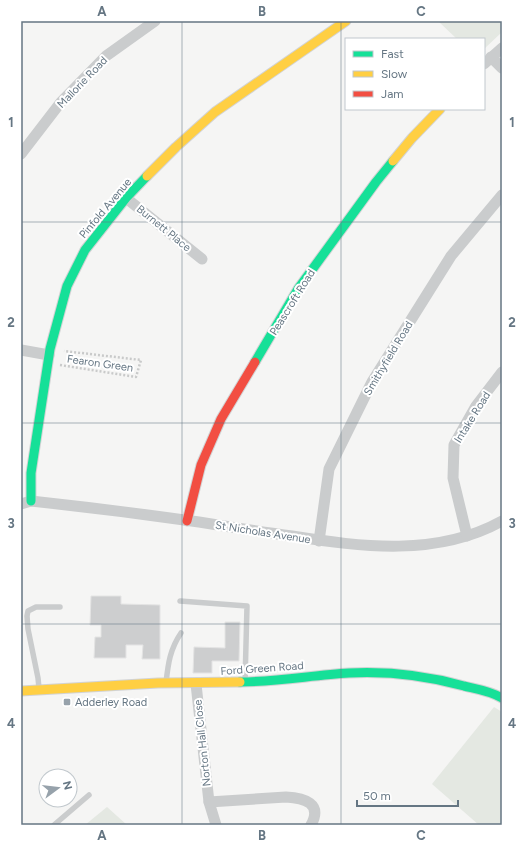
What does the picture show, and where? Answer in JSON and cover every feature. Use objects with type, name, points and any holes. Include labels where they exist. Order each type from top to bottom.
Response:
[{"type":"street","name":"Mallorie Road","points":[[21,154],[61,102],[106,56],[155,21]]},
{"type":"street","name":"Pinfold Avenue","points":[[26,502],[49,356],[66,286],[85,250],[126,198],[176,147],[215,112],[346,21]]},
{"type":"street","points":[[502,48],[488,61],[502,68]]},
{"type":"street","name":"Peascroft Road","points":[[187,521],[201,465],[221,420],[298,289],[376,182],[412,138],[439,110]]},
{"type":"street","name":"Smithyfield Road","points":[[319,541],[329,469],[372,382],[452,256],[502,195]]},
{"type":"street","name":"Burnett Place","points":[[126,198],[202,259]]},
{"type":"street","points":[[21,350],[49,356]]},
{"type":"street","name":"Intake Road","points":[[467,536],[453,478],[454,445],[476,406],[502,372]]},
{"type":"street","name":"St Nicholas Avenue","points":[[26,502],[131,512],[319,541],[384,547],[415,546],[440,543],[467,536],[492,527],[502,521]]},
{"type":"street","name":"Ford Green Road","points":[[21,691],[166,683],[245,683],[350,673],[400,674],[451,682],[502,698]]},
{"type":"street","name":"Norton Hall Close","points":[[196,684],[208,802],[216,825]]},
{"type":"street","name":"Norton Hall Close","points":[[208,802],[286,797],[298,798],[308,802],[314,809],[315,817],[311,825]]},
{"type":"lane","points":[[180,601],[246,606],[245,683]]},
{"type":"lane","points":[[39,691],[27,616],[28,612],[36,606],[60,607]]},
{"type":"lane","points":[[166,683],[167,666],[174,644],[181,633]]},
{"type":"lane","points":[[54,825],[89,795]]},
{"type":"path","name":"Fearon Green","points":[[49,356],[141,360],[136,378],[49,356]]},
{"type":"shaded area","points":[[438,21],[502,21],[502,32],[485,48],[485,38],[456,38]]},
{"type":"shaded area","points":[[494,707],[502,712],[502,825],[479,825],[432,784]]},
{"type":"shaded area","points":[[107,807],[127,825],[85,825]]},
{"type":"building","points":[[91,596],[121,596],[121,604],[160,605],[160,659],[142,659],[143,645],[126,645],[126,658],[94,658],[95,637],[101,637],[101,625],[90,625]]},
{"type":"building","points":[[225,622],[240,622],[239,661],[212,661],[212,673],[193,673],[194,647],[225,648]]},
{"type":"traffic: fast","points":[[255,362],[298,289],[393,161]]},
{"type":"traffic: fast","points":[[31,501],[31,473],[50,349],[67,286],[85,250],[126,198],[147,176]]},
{"type":"traffic: fast","points":[[240,682],[268,681],[349,673],[378,673],[422,677],[450,682],[489,692],[502,698]]},
{"type":"traffic: slow","points":[[147,176],[176,147],[215,112],[346,21]]},
{"type":"traffic: slow","points":[[393,161],[412,138],[439,110]]},
{"type":"traffic: slow","points":[[21,691],[158,683],[240,682]]},
{"type":"traffic: jam","points":[[187,521],[201,465],[221,419],[255,362]]},
{"type":"place","name":"Adderley Road","points":[[67,702]]}]
